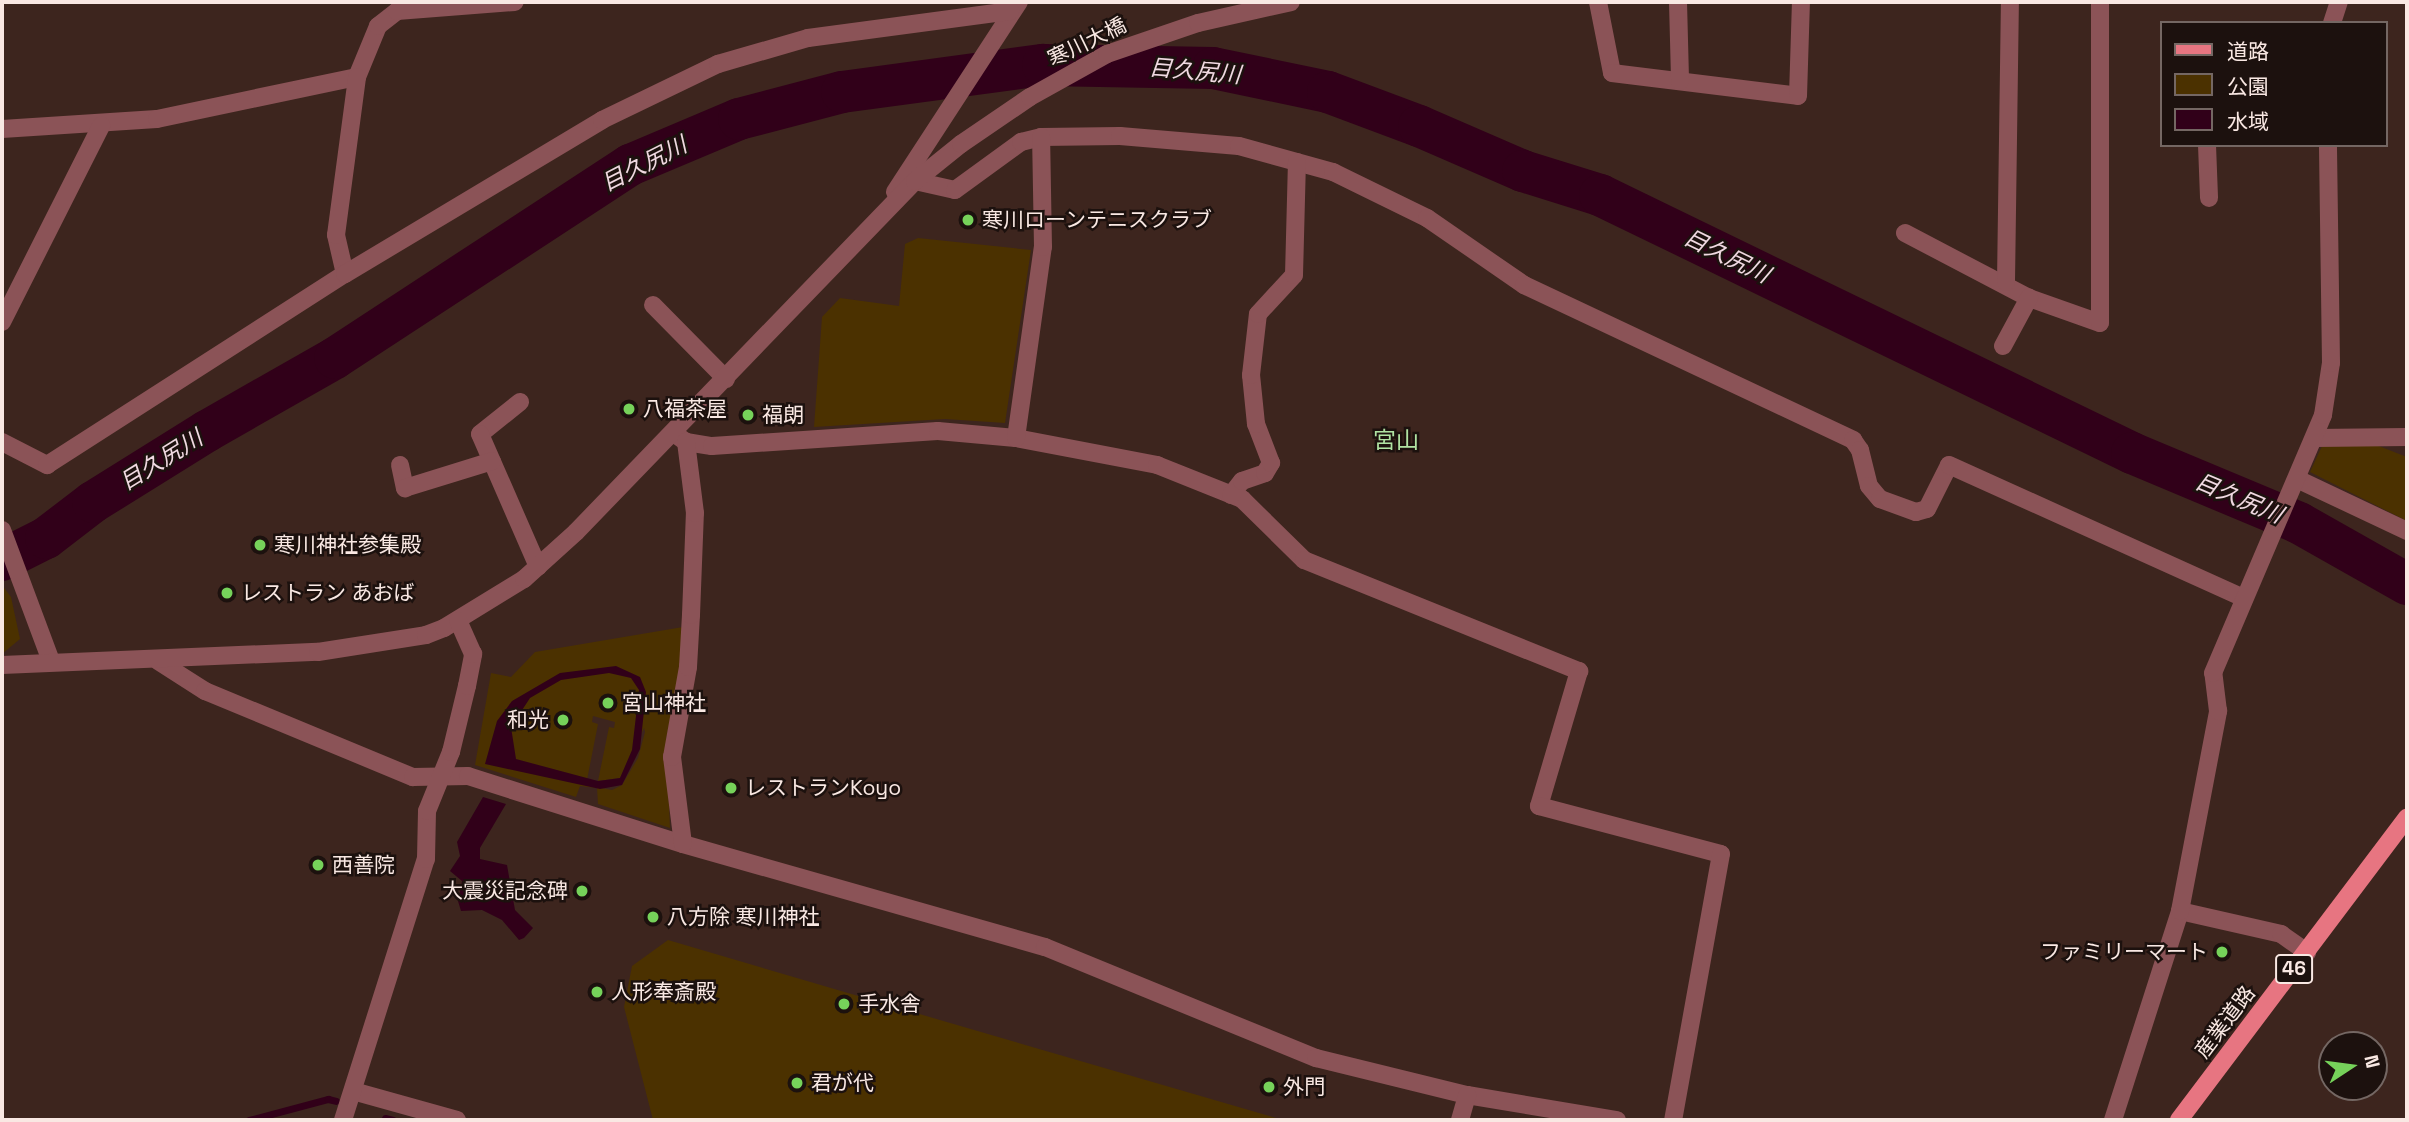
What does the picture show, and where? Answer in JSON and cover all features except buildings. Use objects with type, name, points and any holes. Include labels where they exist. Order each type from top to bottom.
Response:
[{"type":"main road","name":"産業道路","points":[[2179,1120],[2407,817]]},
{"type":"street","points":[[345,274],[336,235],[357,77],[378,26],[397,11],[515,2]]},
{"type":"street","name":"寒川大橋","points":[[880,217],[915,181],[961,144],[1030,97],[1107,54],[1245,10],[1291,2]]},
{"type":"street","points":[[1598,2],[1612,74],[1798,96],[1801,2]]},
{"type":"street","points":[[1678,2],[1680,81]]},
{"type":"street","points":[[2006,282],[2010,2]]},
{"type":"street","points":[[1905,233],[2006,282],[2029,298],[2100,323],[2100,2]]},
{"type":"street","points":[[2333,21],[2339,2]]},
{"type":"street","points":[[2,665],[51,661],[158,661],[362,647],[426,635],[458,621],[538,567],[680,438],[726,379],[880,217],[926,139],[1011,11]]},
{"type":"street","points":[[2,442],[47,465],[345,274],[602,120],[718,64],[832,33],[1011,11]]},
{"type":"street","points":[[2,129],[101,126],[157,119],[357,77]]},
{"type":"street","points":[[2,323],[101,126]]},
{"type":"street","points":[[915,181],[955,190],[1021,142],[1041,138],[1120,136],[1191,141],[1239,146],[1297,162],[1369,188],[1427,218],[1524,285],[1853,440],[1860,450],[1870,486],[1880,499],[1916,512],[1927,509],[1949,465],[2244,597]]},
{"type":"street","points":[[1016,438],[1043,247],[1041,138]]},
{"type":"street","points":[[2207,147],[2208,198]]},
{"type":"street","points":[[2113,1120],[2180,911],[2218,711],[2214,673],[2244,597],[2315,438],[2331,363],[2328,147]]},
{"type":"street","points":[[1231,495],[1242,481],[1265,473],[1271,463],[1256,424],[1251,375],[1258,314],[1294,275],[1297,162]]},
{"type":"street","points":[[2003,346],[2029,298]]},
{"type":"street","points":[[653,305],[726,379]]},
{"type":"street","points":[[520,402],[480,433],[538,567]]},
{"type":"street","points":[[680,438],[712,446],[938,431],[1016,438],[1157,465],[1231,495],[1268,520],[1304,560],[1579,671],[1539,806],[1721,854],[1673,1120]]},
{"type":"street","points":[[2315,438],[2407,437]]},
{"type":"street","points":[[680,438],[695,513],[688,667],[672,757],[683,844]]},
{"type":"street","points":[[400,465],[405,488],[492,461]]},
{"type":"street","points":[[2295,484],[2407,531]]},
{"type":"street","points":[[2,530],[51,661]]},
{"type":"street","points":[[343,1120],[426,859],[427,811],[441,777],[473,653],[458,621]]},
{"type":"street","points":[[158,661],[205,691],[413,777],[468,776],[683,844],[1045,947],[1316,1058],[1549,1115],[1617,1120]]},
{"type":"street","points":[[2180,911],[2281,934],[2307,952]]},
{"type":"street","points":[[353,1091],[457,1120]]},
{"type":"street","points":[[1460,1120],[1467,1095]]},
{"type":"green space","points":[[918,238],[1031,250],[1005,423],[945,419],[814,427],[822,317],[840,298],[899,306],[905,244]]},
{"type":"green space","points":[[2371,443],[2407,457],[2407,521],[2310,472],[2322,446]]},
{"type":"green space","points":[[2,585],[11,597],[20,639],[2,654]]},
{"type":"green space","points":[[683,627],[682,667],[666,739],[670,828],[598,804],[597,788],[580,786],[576,797],[475,765],[491,673],[511,677],[535,652]],"holes":[[[593,716],[615,722],[614,728],[609,727],[598,781],[620,778],[644,728],[638,758],[622,785],[612,790],[586,785],[598,724],[592,722]]]},
{"type":"green space","points":[[668,940],[1283,1120],[653,1120],[624,1007],[632,966]]},
{"type":"water","points":[[616,666],[640,677],[646,692],[640,749],[622,785],[600,789],[485,764],[497,721],[512,701],[560,673]],"holes":[[[609,673],[631,678],[639,690],[632,750],[620,778],[598,781],[516,759],[511,727],[530,698],[561,680]]]},
{"type":"water","points":[[483,797],[506,804],[480,848],[480,859],[507,865],[515,910],[533,928],[519,940],[502,920],[482,910],[461,911],[458,901],[462,881],[450,871],[460,856],[457,842]]},
{"type":"waterway","name":"目久尻川","points":[[2,560],[46,538],[93,502],[207,431],[335,358],[630,165],[739,119],[842,92],[1043,65],[1213,68],[1328,92],[1419,126],[1523,171],[1600,195],[2132,453],[2299,523],[2407,584]]},
{"type":"waterway","points":[[249,1120],[328,1099],[336,1101]]},
{"type":"waterway","points":[[385,1118],[393,1120]]},
{"type":"place","name":"寒川ローンテニスクラブ","points":[[968,220]]},
{"type":"place","name":"八福茶屋","points":[[629,409]]},
{"type":"place","name":"福朗","points":[[748,415]]},
{"type":"place","name":"寒川神社参集殿","points":[[260,545]]},
{"type":"place","name":"レストラン あおば","points":[[227,593]]},
{"type":"place","name":"宮山神社","points":[[608,703]]},
{"type":"place","name":"和光","points":[[563,720]]},
{"type":"place","name":"レストランKoyo","points":[[731,788]]},
{"type":"place","name":"西善院","points":[[318,865]]},
{"type":"place","name":"大震災記念碑","points":[[582,891]]},
{"type":"place","name":"八方除 寒川神社","points":[[653,917]]},
{"type":"place","name":"ファミリーマート","points":[[2222,952]]},
{"type":"place","name":"人形奉斎殿","points":[[597,992]]},
{"type":"place","name":"手水舎","points":[[844,1004]]},
{"type":"place","name":"君が代","points":[[797,1083]]},
{"type":"place","name":"外門","points":[[1269,1087]]},
{"type":"district","name":"宮山","points":[[1396,440]]}]
